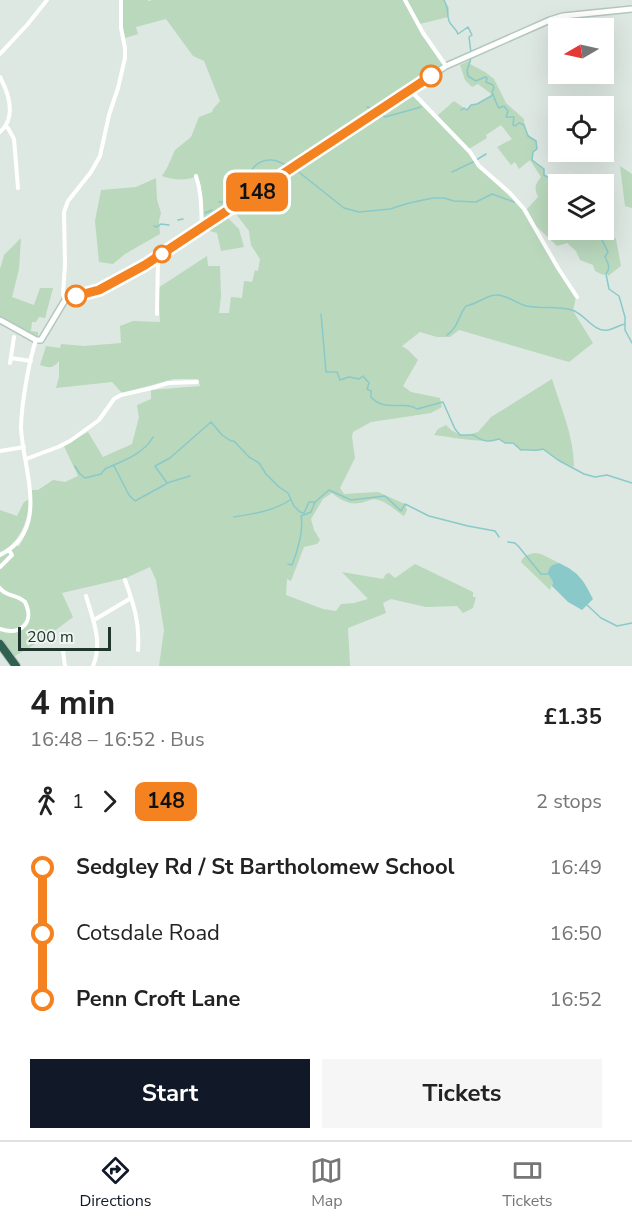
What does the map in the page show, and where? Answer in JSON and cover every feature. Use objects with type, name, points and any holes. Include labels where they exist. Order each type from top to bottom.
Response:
[{"type":"highway","points":[[0,644],[16,666]]},
{"type":"highway","points":[[0,652],[10,666]]},
{"type":"street","points":[[0,54],[47,0]]},
{"type":"street","points":[[65,300],[63,294],[64,212],[69,201],[97,163],[102,150],[125,58],[121,28],[121,0]]},
{"type":"street","points":[[405,0],[423,33],[449,66]]},
{"type":"street","points":[[0,555],[9,550],[23,536],[30,512],[31,490],[21,417],[31,362],[38,340],[45,335],[65,300],[99,290],[158,257],[409,90],[449,66],[563,16],[632,9]]},
{"type":"street","points":[[0,78],[6,90],[10,108],[9,117],[0,132]]},
{"type":"street","points":[[409,90],[470,152],[479,166],[524,209],[577,297]]},
{"type":"street","points":[[5,126],[14,138],[18,189]]},
{"type":"street","points":[[196,176],[199,185],[202,228]]},
{"type":"street","points":[[157,314],[158,257]]},
{"type":"street","points":[[0,320],[38,340]]},
{"type":"street","points":[[12,339],[10,360],[31,362]]},
{"type":"street","points":[[26,459],[70,441],[99,420],[114,399],[121,395],[168,383],[197,382]]},
{"type":"street","points":[[0,451],[24,447]]},
{"type":"street","points":[[0,567],[12,555],[9,550]]},
{"type":"street","points":[[0,562],[7,559]]},
{"type":"street","points":[[125,580],[138,624],[138,650]]},
{"type":"street","points":[[0,588],[5,594],[19,597],[25,602],[28,613],[26,622],[20,629],[11,631],[0,628]]},
{"type":"street","points":[[86,596],[98,641],[93,666]]},
{"type":"street","points":[[94,620],[131,598]]},
{"type":"street","points":[[63,651],[65,666]]},
{"type":"green space","points":[[122,0],[403,0],[423,36],[444,66],[203,224],[203,201],[197,176],[180,179],[162,176],[175,150],[191,137],[199,117],[212,112],[220,101],[204,61],[193,56],[166,19],[136,27],[138,34],[125,38]]},
{"type":"green space","points":[[407,0],[444,0],[449,8],[448,17],[420,24]]},
{"type":"green space","points":[[471,60],[470,64],[494,79],[506,103],[524,119],[527,132],[536,141],[537,149],[533,152],[532,160],[544,169],[544,175],[548,177],[548,237],[536,226],[527,209],[538,197],[536,186],[541,177],[530,160],[519,169],[515,162],[511,165],[497,147],[512,139],[501,125],[486,135],[487,138],[469,149],[437,116],[454,101],[467,110],[471,105],[491,96],[478,84],[472,87],[465,80],[460,65]]},
{"type":"green space","points":[[409,92],[467,151],[477,166],[523,209],[576,297],[573,311],[593,343],[569,362],[459,330],[450,337],[437,337],[420,332],[402,346],[418,360],[403,386],[411,392],[440,398],[442,407],[431,413],[371,422],[353,432],[355,458],[340,488],[344,494],[378,492],[405,504],[407,510],[404,516],[381,501],[374,499],[351,503],[332,493],[323,499],[311,519],[320,540],[317,544],[304,547],[291,581],[287,579],[286,595],[323,609],[336,611],[341,604],[368,599],[342,572],[383,579],[389,573],[395,578],[415,564],[473,592],[473,597],[476,597],[473,608],[463,613],[457,606],[426,607],[391,599],[383,603],[386,613],[348,628],[350,666],[159,666],[164,630],[156,580],[150,567],[126,578],[62,593],[73,617],[44,639],[13,657],[0,639],[0,556],[19,546],[23,540],[30,519],[32,490],[38,490],[53,480],[65,482],[78,476],[64,446],[88,432],[103,457],[132,444],[139,417],[137,405],[151,399],[151,390],[200,386],[198,379],[174,379],[122,393],[112,382],[56,388],[59,361],[51,367],[40,365],[46,346],[60,348],[61,344],[84,346],[121,343],[120,326],[133,321],[160,322],[158,288],[207,256],[208,266],[220,266],[219,313],[229,313],[231,297],[242,298],[244,281],[252,282],[255,270],[258,271],[260,259],[251,245],[249,231],[233,210]]},
{"type":"green space","points":[[620,166],[632,174],[632,208],[625,206]]},
{"type":"green space","points":[[156,178],[157,200],[161,213],[160,234],[125,254],[113,264],[99,262],[95,221],[101,190],[136,187]]},
{"type":"green space","points":[[225,215],[239,229],[244,247],[221,251],[217,233],[203,229]]},
{"type":"green space","points":[[614,237],[621,266],[608,276],[607,273],[603,275],[595,271],[593,265],[580,260],[576,251],[567,243],[557,246],[551,240],[614,240]]},
{"type":"green space","points":[[21,238],[19,269],[12,297],[34,305],[40,288],[53,288],[45,318],[39,317],[36,322],[32,322],[31,331],[38,332],[38,338],[0,318],[0,269],[4,255]]},
{"type":"green space","points":[[552,379],[569,434],[574,467],[558,460],[543,449],[521,450],[513,443],[505,443],[499,439],[476,440],[434,435],[438,429],[446,425],[460,435],[478,432],[491,417]]},
{"type":"green space","points":[[29,499],[22,530],[13,543],[0,552],[0,510],[17,516],[24,502]]},
{"type":"green space","points":[[535,553],[559,563],[552,565],[549,569],[548,574],[553,582],[550,590],[521,562],[526,556]]},
{"type":"water","points":[[559,563],[580,578],[593,599],[582,610],[568,602],[552,586],[553,582],[548,574],[549,569],[552,565]]},
{"type":"waterway","points":[[444,0],[449,21],[458,34],[468,27],[472,35],[469,37],[471,53]]},
{"type":"waterway","points":[[471,58],[467,71],[468,76],[476,81],[485,77],[486,82],[493,85],[492,92],[499,108],[504,106],[508,111],[506,117],[514,117],[513,125],[519,123],[524,125],[528,136],[536,141],[537,149],[533,152],[532,160],[544,169],[544,175],[548,177]]},
{"type":"waterway","points":[[461,110],[464,108],[467,110],[471,105],[493,95]]},
{"type":"waterway","points":[[367,107],[375,109]]},
{"type":"waterway","points":[[379,112],[385,117],[421,107]]},
{"type":"waterway","points":[[452,172],[486,154]]},
{"type":"waterway","points":[[219,202],[227,202],[241,195],[250,172],[265,160],[274,160],[291,167]]},
{"type":"waterway","points":[[295,169],[344,208],[359,212],[390,209],[433,198],[476,202],[492,194],[514,202]]},
{"type":"waterway","points":[[205,213],[212,210]]},
{"type":"waterway","points":[[178,220],[183,219]]},
{"type":"waterway","points":[[154,226],[169,225]]},
{"type":"waterway","points":[[602,240],[608,252],[605,257],[608,266],[606,274],[609,289],[619,296],[625,317],[625,330],[632,343]]},
{"type":"waterway","points":[[447,335],[466,306],[496,295],[526,306],[572,310],[598,329],[610,329],[625,324]]},
{"type":"waterway","points":[[321,314],[326,372],[337,372],[340,380],[349,377],[359,379],[363,376],[369,383],[367,389],[371,391],[371,397],[376,402],[417,409],[443,402],[460,435],[474,435],[486,441],[499,439],[505,443],[513,443],[521,450],[543,449],[584,474],[595,477],[607,475],[632,483]]},
{"type":"waterway","points":[[190,476],[167,483],[155,466],[170,458],[211,422],[222,435],[234,441],[249,457],[259,463],[266,474],[288,493],[294,506],[300,512],[304,513],[309,502],[314,502]]},
{"type":"waterway","points":[[75,466],[85,478],[101,474],[105,469],[144,448],[153,437]]},
{"type":"waterway","points":[[114,466],[129,495],[135,501],[166,484]]},
{"type":"waterway","points":[[288,564],[292,565],[298,548],[302,527],[301,516],[311,512],[315,502],[329,490],[351,500],[385,496],[401,511],[405,504],[429,516],[495,531],[499,537]]},
{"type":"waterway","points":[[234,517],[270,509],[290,500]]},
{"type":"waterway","points":[[508,542],[515,543],[541,574],[548,574]]},
{"type":"waterway","points":[[587,605],[601,618],[617,626],[632,623]]},
{"type":"bus line","name":"148","points":[[76,296],[99,290],[145,265],[431,76]]}]
